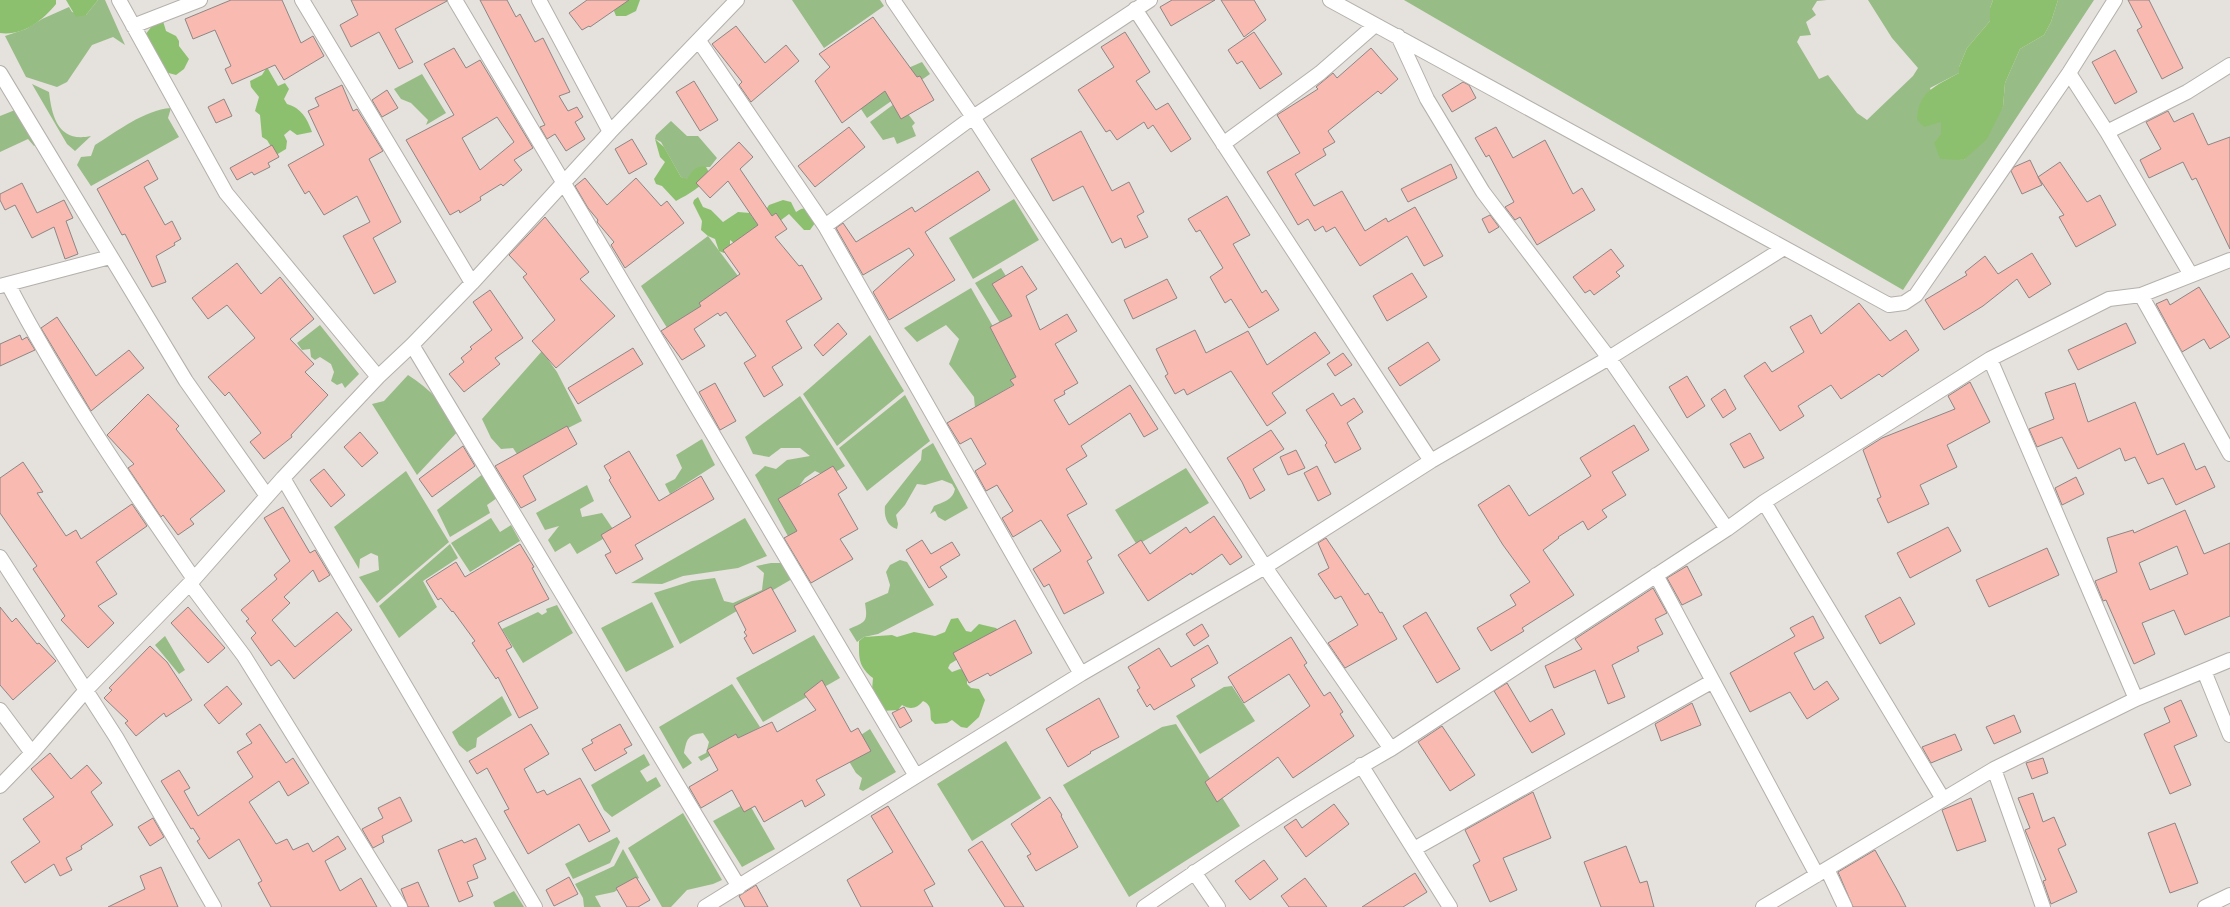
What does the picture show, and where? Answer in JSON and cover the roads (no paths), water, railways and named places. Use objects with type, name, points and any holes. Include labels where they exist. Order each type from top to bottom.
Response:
[{"type":"street","points":[[119,0],[226,193],[378,377]]},
{"type":"street","points":[[133,26],[200,0]]},
{"type":"street","points":[[302,0],[472,283]]},
{"type":"street","points":[[455,0],[916,776]]},
{"type":"street","points":[[539,0],[610,132]]},
{"type":"street","points":[[0,786],[32,754],[87,689],[192,582],[283,478],[378,377],[412,345],[472,283],[565,184],[610,132],[737,0]]},
{"type":"street","points":[[893,0],[973,117],[1265,566],[1391,749]]},
{"type":"street","points":[[825,226],[973,117],[1150,0]]},
{"type":"street","points":[[1330,0],[1889,305],[1904,303],[1916,295],[2069,73],[2115,0]]},
{"type":"street","points":[[1135,9],[1431,461]]},
{"type":"street","points":[[1223,144],[1320,73],[1376,25]]},
{"type":"street","points":[[1398,36],[1427,99],[1483,192],[1609,358],[1727,529]]},
{"type":"street","points":[[699,41],[825,226],[1081,674]]},
{"type":"street","points":[[2107,132],[2187,92],[2230,65]]},
{"type":"street","points":[[2069,73],[2107,132],[2191,275]]},
{"type":"street","points":[[0,75],[12,89],[110,257],[186,381],[267,496]]},
{"type":"street","points":[[705,907],[1081,674],[1265,566],[1431,461],[1609,358],[1784,248]]},
{"type":"street","points":[[110,257],[4,285],[81,411],[192,582],[244,656],[400,907]]},
{"type":"street","points":[[1144,907],[1194,872],[1361,765],[1391,749],[1656,574],[1727,529],[1764,502],[1990,359],[2109,299],[2140,295],[2230,260]]},
{"type":"street","points":[[2140,295],[2230,454]]},
{"type":"street","points":[[412,345],[739,887]]},
{"type":"street","points":[[1990,359],[2136,698]]},
{"type":"street","points":[[283,478],[535,907]]},
{"type":"street","points":[[1764,502],[1943,799]]},
{"type":"street","points":[[0,557],[87,689],[214,907]]},
{"type":"street","points":[[1656,574],[1713,681],[1822,872],[1845,907]]},
{"type":"street","points":[[1763,907],[1994,769],[2136,698],[2230,660]]},
{"type":"street","points":[[2204,671],[2230,736]]},
{"type":"street","points":[[1414,849],[1713,681]]},
{"type":"street","points":[[0,710],[32,754]]},
{"type":"street","points":[[1361,765],[1450,907]]},
{"type":"street","points":[[1994,769],[2043,907]]},
{"type":"street","points":[[1194,872],[1218,907]]},
{"type":"street","points":[[2205,907],[2230,895]]}]
